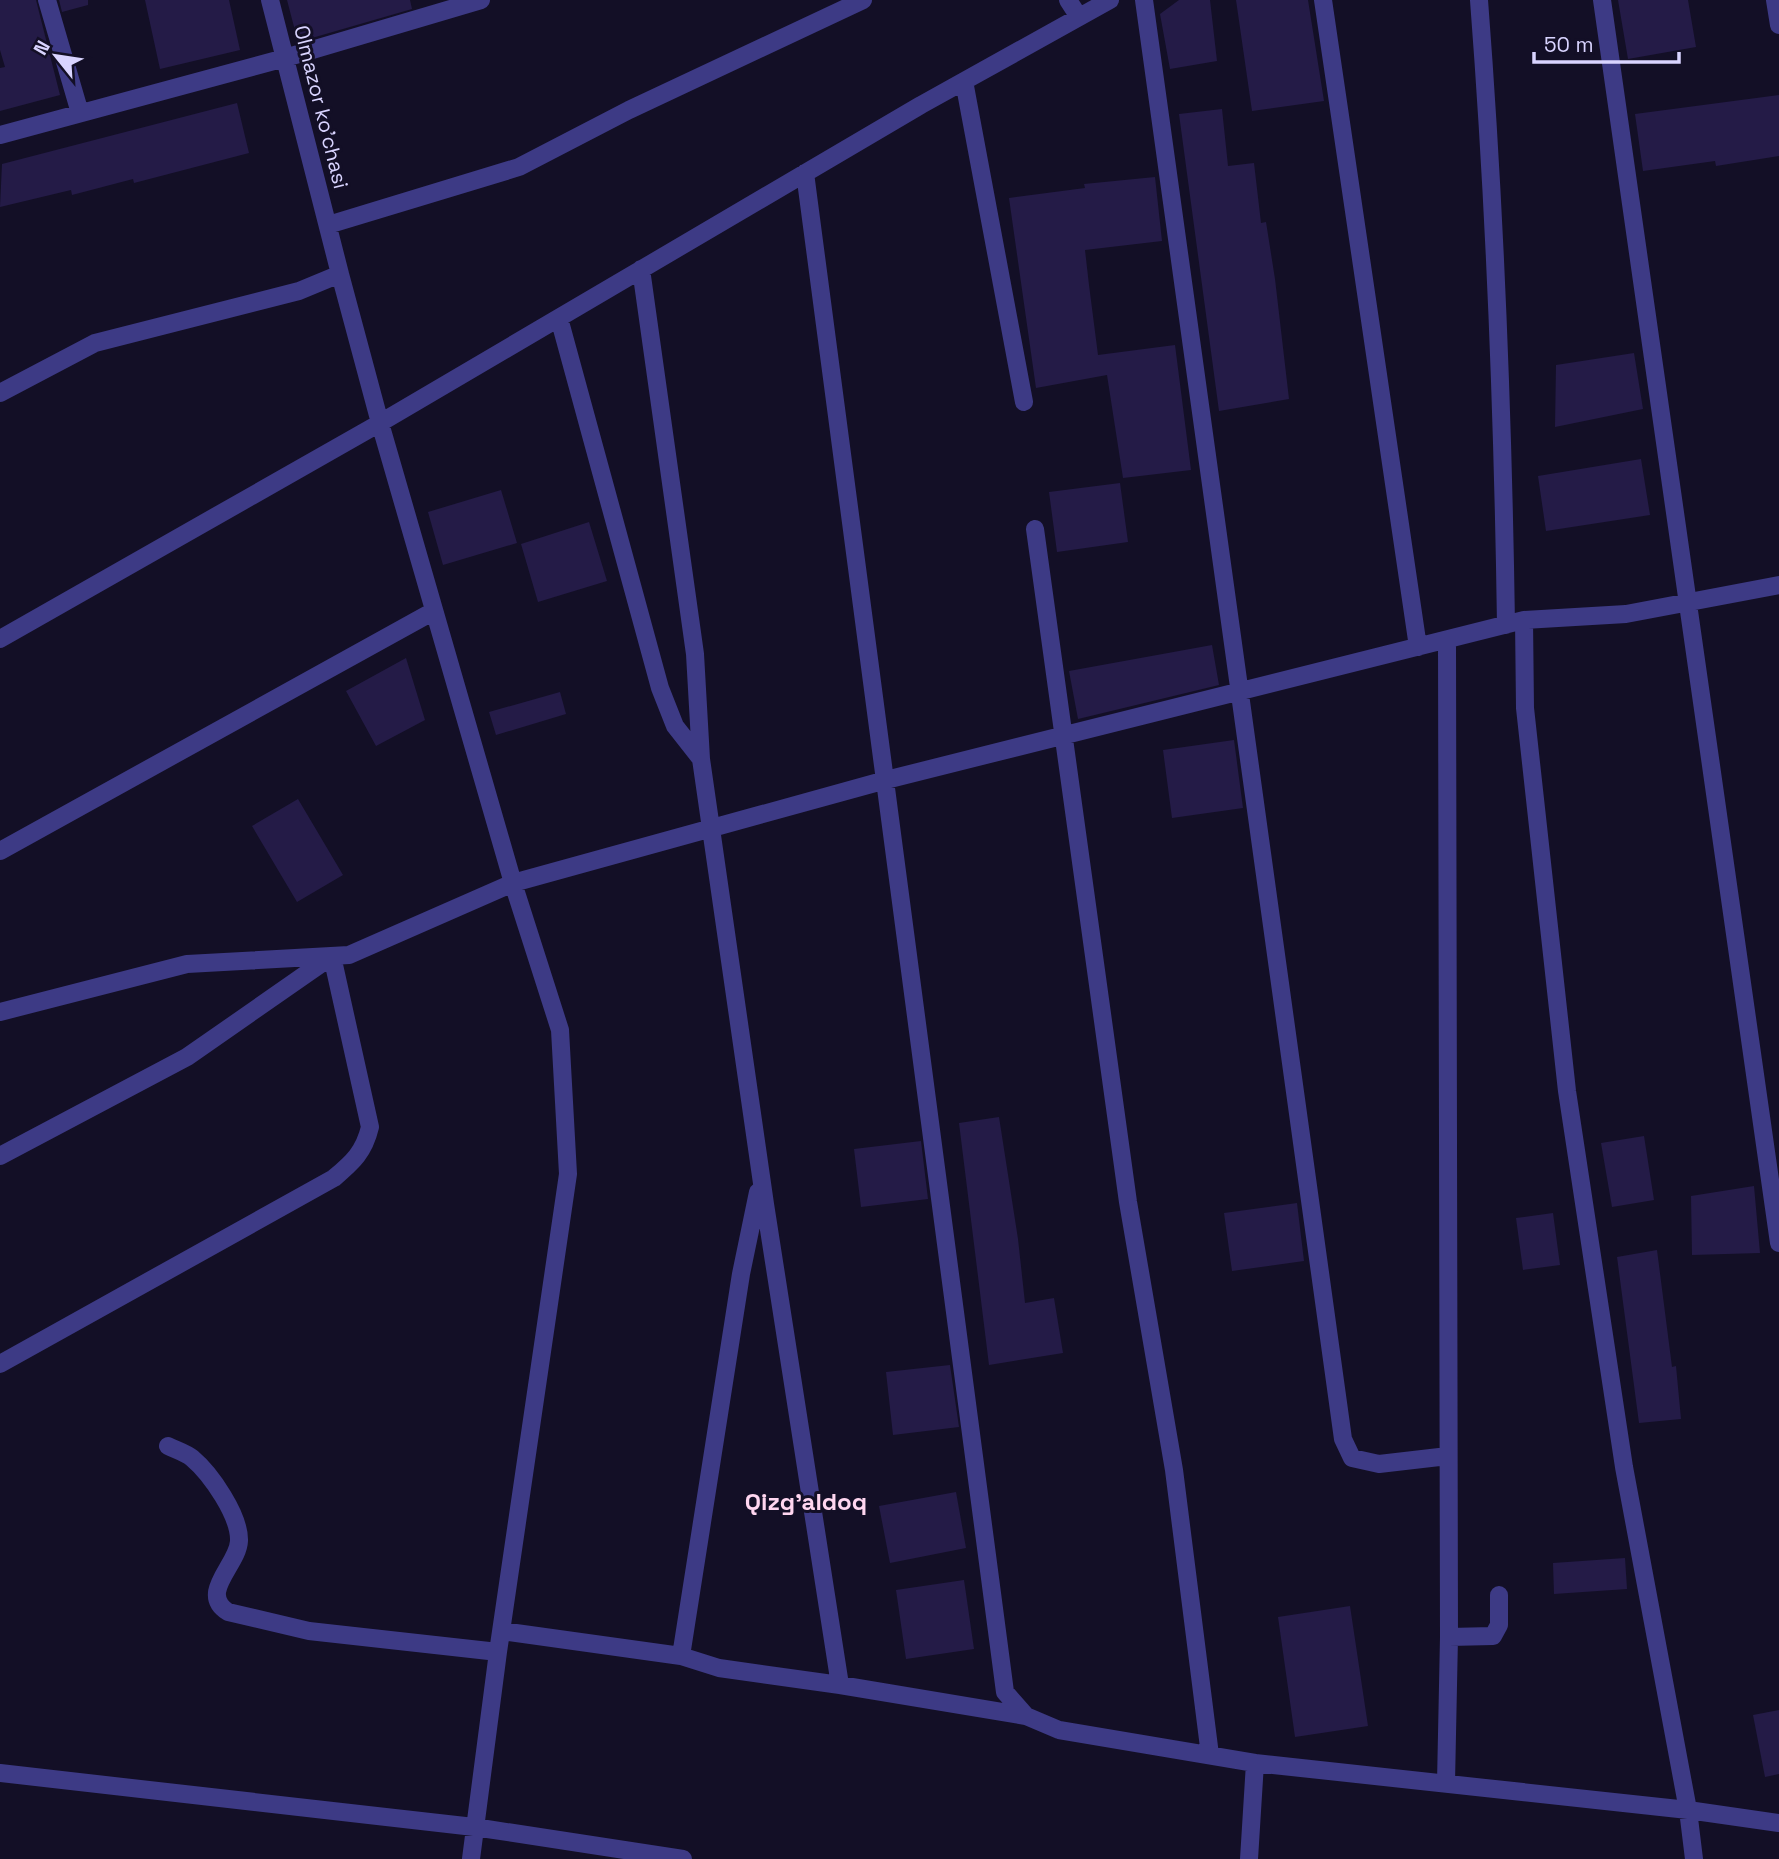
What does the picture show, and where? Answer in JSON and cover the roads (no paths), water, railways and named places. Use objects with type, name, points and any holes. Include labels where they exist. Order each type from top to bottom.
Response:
[{"type":"street","points":[[47,0],[80,113]]},
{"type":"street","name":"Olmazor ko'chasi","points":[[270,0],[380,423],[513,883],[560,1030],[568,1174],[498,1652],[471,1859]]},
{"type":"street","points":[[0,135],[285,58],[481,0]]},
{"type":"street","points":[[328,225],[519,167],[629,110],[863,0]]},
{"type":"street","points":[[1068,0],[1079,17]]},
{"type":"street","points":[[0,639],[380,423],[804,173],[1110,0]]},
{"type":"street","points":[[1144,0],[1343,1439],[1352,1458],[1366,1462],[1448,1457]]},
{"type":"street","points":[[1323,0],[1418,647]]},
{"type":"street","points":[[1479,0],[1489,128],[1502,419],[1506,625]]},
{"type":"street","points":[[1602,0],[1779,1242]]},
{"type":"street","points":[[1775,0],[1779,25]]},
{"type":"street","points":[[964,81],[1024,402]]},
{"type":"street","points":[[804,173],[1005,1692],[1026,1716]]},
{"type":"street","points":[[641,269],[695,654],[701,759],[713,827],[761,1178],[840,1685]]},
{"type":"street","points":[[0,393],[95,343],[299,291],[340,274]]},
{"type":"street","points":[[559,318],[660,688],[676,726],[701,759]]},
{"type":"street","points":[[1035,529],[1128,1202],[1174,1470],[1210,1755]]},
{"type":"street","points":[[0,1012],[187,964],[349,955],[513,883],[886,780],[1524,620],[1626,614],[1779,586]]},
{"type":"street","points":[[0,851],[434,611]]},
{"type":"street","points":[[1524,620],[1525,709],[1567,1091],[1624,1467],[1688,1810],[1694,1859]]},
{"type":"street","points":[[1446,1783],[1449,1637],[1447,640]]},
{"type":"street","points":[[0,1156],[187,1057],[331,956]]},
{"type":"street","points":[[0,1364],[322,1185],[357,1158],[366,1146],[370,1127],[331,956]]},
{"type":"street","points":[[681,1656],[741,1274],[761,1178]]},
{"type":"street","points":[[168,1446],[191,1457],[212,1480],[226,1502],[236,1527],[240,1539],[238,1549],[218,1587],[216,1598],[220,1607],[228,1612],[309,1631],[498,1652]]},
{"type":"street","points":[[1449,1637],[1493,1636],[1499,1625],[1499,1595]]},
{"type":"street","points":[[502,1631],[681,1656],[719,1668],[1026,1716],[1059,1730],[1255,1763],[1688,1810],[1779,1823]]},
{"type":"street","points":[[1249,1859],[1255,1763]]},
{"type":"street","points":[[0,1773],[474,1826],[683,1859]]},
{"type":"district","name":"Qizg'aldoq","points":[[806,1502]]}]
